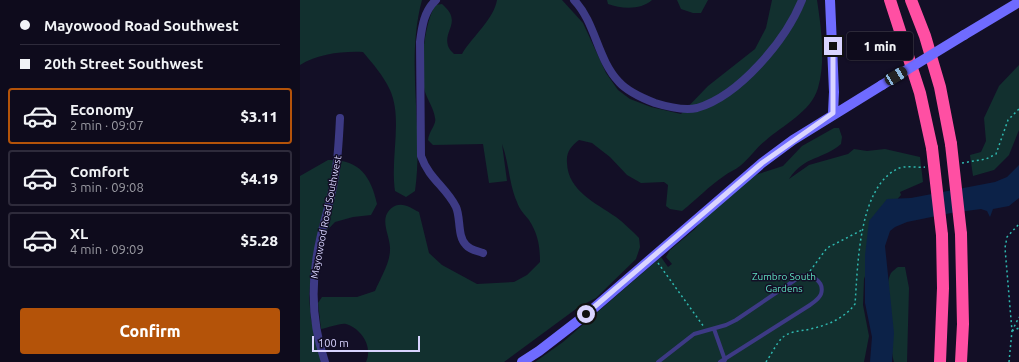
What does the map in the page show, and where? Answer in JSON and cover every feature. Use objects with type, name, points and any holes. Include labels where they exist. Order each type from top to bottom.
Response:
[{"type":"highway","points":[[890,0],[920,93],[932,148],[942,235],[943,288],[940,362]]},
{"type":"highway","points":[[910,0],[925,36],[940,87],[951,144],[961,234],[963,289],[961,358]]},
{"type":"street","points":[[436,0],[430,6],[423,23],[420,42],[421,156],[426,169],[452,200],[457,209],[461,236],[466,245],[483,253]]},
{"type":"street","points":[[574,0],[588,20],[606,64],[620,83],[646,100],[687,109],[706,104],[748,76],[788,29],[802,0]]},
{"type":"street","points":[[830,0],[834,92],[833,113]]},
{"type":"street","points":[[522,362],[565,331],[762,163],[833,113],[1019,2]]},
{"type":"street","name":"Mayowood Road Southwest","points":[[325,362],[316,331],[314,282],[316,261],[334,182],[339,148],[340,118]]},
{"type":"lane","points":[[658,362],[694,334],[714,329],[736,320],[793,281],[807,275],[815,278],[821,285],[822,290],[818,299],[725,360]]},
{"type":"lane","points":[[714,329],[725,360]]},
{"type":"lane","points":[[725,360],[733,362]]},
{"type":"path","points":[[1009,362],[1012,330],[1005,248],[1007,237],[1019,224]]},
{"type":"path","points":[[766,362],[782,338],[793,332],[831,323],[848,314],[854,304],[862,230],[828,248],[807,275]]},
{"type":"path","points":[[653,256],[706,330]]},
{"type":"path","points":[[1012,330],[1019,317]]},
{"type":"path","points":[[1012,330],[1019,328]]},
{"type":"green space","points":[[300,0],[422,0],[417,23],[415,47],[418,143],[417,167],[415,191],[406,197],[395,191],[394,165],[396,113],[390,90],[378,70],[363,52],[330,54],[314,58],[300,65]]},
{"type":"green space","points":[[497,0],[562,0],[583,23],[606,73],[618,90],[630,99],[651,107],[681,114],[708,86],[755,49],[766,28],[772,0],[817,0],[822,55],[822,66],[818,88],[809,104],[796,118],[772,135],[740,166],[718,180],[682,211],[670,209],[666,206],[668,185],[664,182],[641,183],[627,175],[610,157],[592,143],[579,140],[571,147],[567,156],[569,173],[572,181],[584,195],[619,219],[639,238],[640,247],[636,259],[596,298],[580,306],[504,362],[366,362],[368,350],[365,339],[352,326],[343,324],[321,329],[318,303],[322,297],[357,297],[375,291],[387,266],[390,255],[390,245],[385,222],[386,216],[388,211],[396,205],[410,207],[419,212],[429,253],[442,265],[477,284],[514,282],[527,275],[540,262],[540,251],[536,235],[529,220],[519,207],[514,195],[502,144],[507,181],[489,183],[483,144],[433,145],[428,140],[435,120],[425,92],[422,72],[425,36],[435,5],[442,4],[448,10],[452,21],[447,40],[448,46],[454,54],[462,54],[492,14]]},
{"type":"green space","points":[[607,0],[652,0],[642,6],[625,8],[608,4]]},
{"type":"green space","points":[[677,0],[708,0],[701,13],[693,13],[681,9]]},
{"type":"green space","points":[[1019,65],[1019,130],[1009,155],[994,170],[973,176],[970,155],[981,152],[986,141],[984,118],[999,86]]},
{"type":"green space","name":"Zumbro South Gardens","points":[[834,128],[839,128],[842,137],[841,144],[828,153],[801,166],[789,179],[809,165],[848,154],[854,149],[867,151],[885,149],[920,157],[923,182],[900,192],[901,195],[893,204],[864,279],[863,305],[869,336],[864,362],[535,362],[563,342],[661,257],[668,267],[672,264],[666,257],[670,250],[695,229],[704,217],[752,176],[783,166],[802,146]]},
{"type":"green space","points":[[328,160],[339,160],[356,166],[362,171],[371,185],[377,204],[371,215],[353,217],[335,222],[317,241],[311,274],[309,297],[311,319],[321,362],[300,362],[300,176]]},
{"type":"green space","points":[[898,267],[905,267],[909,288],[907,362],[894,362],[888,317],[888,281],[891,273]]},
{"type":"water","points":[[1019,165],[1019,198],[1009,206],[993,209],[990,217],[987,211],[981,209],[951,213],[907,222],[890,231],[885,246],[894,333],[892,362],[870,362],[872,337],[865,303],[865,255],[869,221],[887,199],[911,198],[995,182],[1007,177]]},
{"type":"route","points":[[586,314],[762,163],[792,140],[833,113],[833,46]]}]
